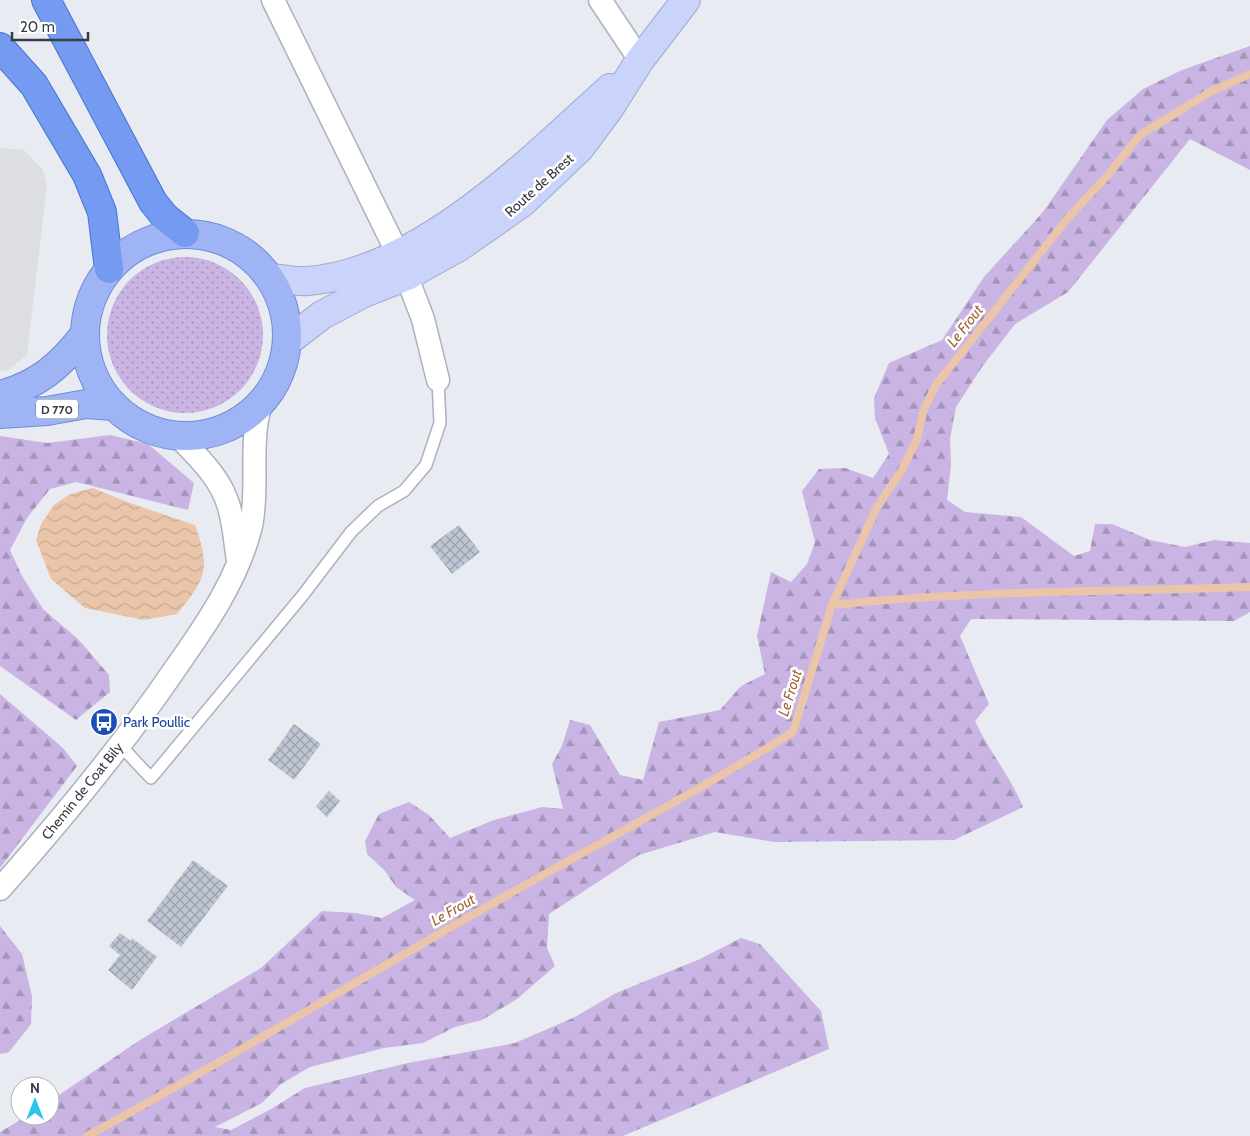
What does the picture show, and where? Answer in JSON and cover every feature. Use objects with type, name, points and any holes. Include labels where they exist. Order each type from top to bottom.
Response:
[{"type":"highway","points":[[46,0],[154,202],[165,217],[185,233]]},
{"type":"highway","points":[[0,47],[34,85],[87,175],[102,212],[109,268]]},
{"type":"main road","name":"Route de Brest","points":[[287,342],[322,315],[364,293],[402,265],[492,225],[522,203],[552,177],[586,140],[640,60],[686,0]]},
{"type":"main road","points":[[185,233],[218,238],[247,254],[270,278],[281,298],[286,319],[287,342],[283,364],[274,386],[260,405],[236,423],[215,431],[178,436],[154,431],[132,421],[114,406],[92,373],[86,355],[84,335],[87,311],[95,289],[109,268],[130,250],[156,238],[185,233]]},
{"type":"main road","name":"Route de Brest","points":[[270,278],[307,281],[402,265]]},
{"type":"main road","name":"D 770","points":[[0,395],[27,386],[42,377],[64,360],[84,335]]},
{"type":"main road","name":"D 770","points":[[0,414],[47,412],[86,404],[114,406]]},
{"type":"street","points":[[273,0],[402,265],[423,319],[438,380]]},
{"type":"street","points":[[600,0],[640,60]]},
{"type":"street","name":"Chemin de Coat Bily","points":[[0,889],[58,822],[120,745],[197,638],[239,563],[251,525],[255,495],[255,437],[260,405]]},
{"type":"street","points":[[178,436],[201,459],[223,491],[229,508],[239,563]]},
{"type":"lane","points":[[120,745],[152,778],[303,595],[351,532],[378,506],[404,491],[415,480],[426,465],[439,432],[438,380]]},
{"type":"green space","points":[[1250,46],[1250,170],[1190,139],[1068,292],[1015,324],[982,367],[956,407],[950,439],[951,465],[947,500],[965,512],[1021,517],[1074,556],[1090,551],[1095,524],[1112,524],[1150,540],[1185,547],[1214,540],[1250,543],[1250,612],[1234,621],[971,619],[960,636],[989,704],[975,721],[1023,807],[954,840],[774,842],[715,832],[639,855],[549,914],[547,948],[555,966],[517,999],[482,1020],[455,1027],[423,1043],[384,1048],[310,1067],[281,1084],[262,1103],[215,1127],[231,1130],[305,1088],[408,1063],[515,1043],[573,1018],[616,993],[700,959],[741,938],[760,944],[821,1011],[829,1049],[623,1136],[0,1136],[0,1132],[10,1126],[60,1126],[60,1094],[140,1040],[261,968],[322,911],[355,913],[382,918],[415,900],[396,887],[385,871],[367,854],[365,841],[379,814],[409,802],[429,815],[450,838],[494,820],[542,807],[563,809],[552,764],[562,746],[570,720],[590,725],[620,775],[643,780],[659,722],[720,710],[741,686],[765,674],[757,636],[771,572],[791,582],[807,564],[815,542],[802,491],[819,469],[845,468],[873,478],[889,454],[875,418],[874,398],[889,363],[942,340],[984,277],[1043,212],[1107,120],[1143,89],[1182,70]]},
{"type":"green space","points":[[177,257],[193,257],[208,260],[222,266],[235,274],[246,285],[260,312],[263,335],[262,350],[254,372],[246,385],[235,396],[208,410],[193,413],[177,413],[162,410],[148,404],[135,396],[124,385],[110,358],[107,343],[107,327],[110,312],[116,298],[124,285],[135,274],[162,260]]},
{"type":"green space","points":[[110,435],[148,444],[194,483],[188,510],[76,482],[50,489],[27,518],[10,550],[22,576],[43,609],[79,640],[109,675],[110,692],[76,720],[0,666],[0,436],[47,443]]},
{"type":"green space","points":[[0,694],[63,748],[77,766],[0,868]]},
{"type":"green space","points":[[0,926],[22,954],[32,996],[31,1024],[9,1052],[0,1054]]},
{"type":"shaded area","points":[[0,148],[24,150],[43,170],[47,185],[27,355],[8,370],[0,371]]},
{"type":"water","points":[[93,488],[195,525],[203,553],[203,573],[200,582],[177,614],[144,620],[85,608],[51,579],[36,540],[41,524],[54,505],[70,494]]},
{"type":"building","points":[[459,525],[480,552],[452,574],[430,546]]},
{"type":"building","points":[[294,724],[321,744],[294,780],[268,760]]},
{"type":"building","points":[[329,791],[340,801],[327,817],[316,806]]},
{"type":"building","points":[[193,860],[228,886],[181,947],[147,921]]},
{"type":"building","points":[[120,933],[131,941],[132,938],[157,957],[132,990],[108,970],[120,955],[109,946]]},
{"type":"waterway","name":"Le Frout","points":[[87,1136],[188,1080],[793,732],[832,605],[877,507],[902,470],[917,439],[924,409],[936,385],[1067,219],[1108,175],[1140,135],[1210,92],[1250,74]]},
{"type":"waterway","points":[[832,605],[988,594],[1250,587]]},
{"type":"place","name":"Park Poullic","points":[[104,722]]}]
